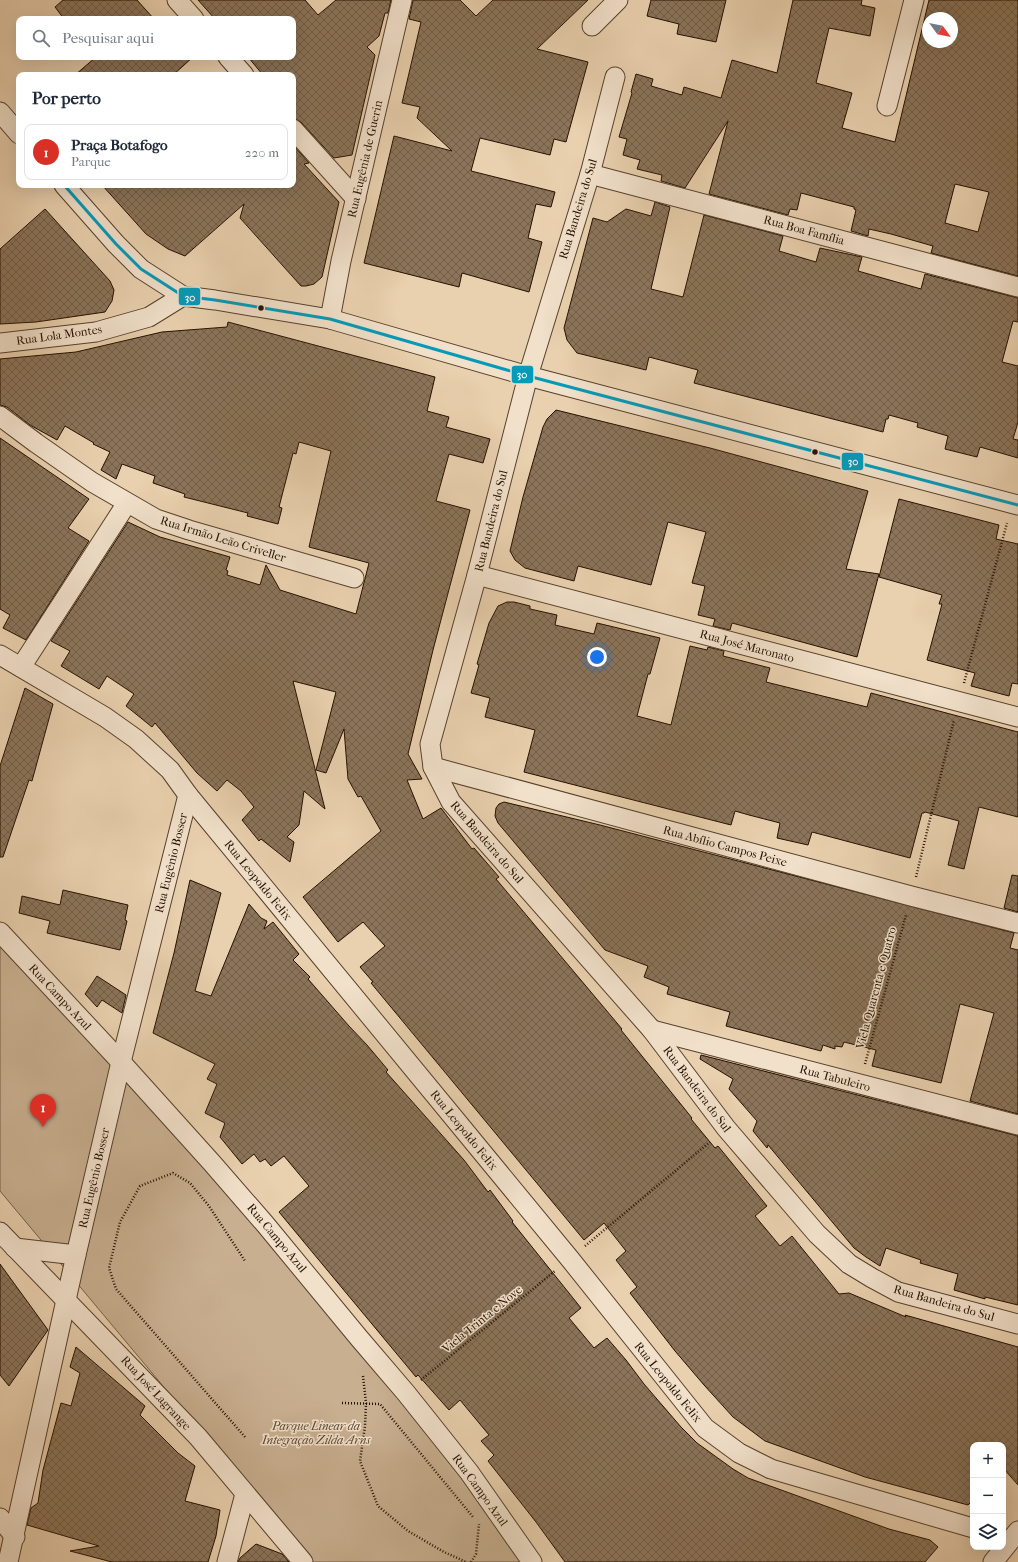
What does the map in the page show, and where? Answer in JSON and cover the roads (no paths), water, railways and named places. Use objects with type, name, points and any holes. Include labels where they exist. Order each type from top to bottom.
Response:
[{"type":"street","points":[[178,0],[191,16]]},
{"type":"street","name":"Rua Eugênia de Guerin","points":[[330,319],[341,261],[402,0]]},
{"type":"street","points":[[592,26],[618,0]]},
{"type":"street","points":[[887,106],[914,0]]},
{"type":"street","points":[[231,60],[241,72]]},
{"type":"street","name":"Rua Bandeira do Sul","points":[[615,77],[590,174],[528,376],[477,575],[430,744],[432,767],[451,802],[652,1030],[726,1128],[817,1234],[849,1264],[898,1292],[1018,1324]]},
{"type":"street","points":[[0,112],[16,131]]},
{"type":"street","points":[[296,132],[356,199]]},
{"type":"street","name":"Rua Boa Família","points":[[590,174],[1018,287]]},
{"type":"street","points":[[67,188],[116,244],[141,269],[183,296],[330,319],[528,376],[1018,505]]},
{"type":"street","name":"Rua Lola Montes","points":[[0,343],[96,332],[149,317],[183,296]]},
{"type":"street","name":"Rua Irmão Leão Criveller","points":[[0,416],[92,482],[127,504],[156,519],[354,578]]},
{"type":"street","points":[[21,667],[127,504]]},
{"type":"street","name":"Rua José Maronato","points":[[477,575],[1018,717]]},
{"type":"street","name":"Rua Leopoldo Felix","points":[[0,655],[105,718],[136,739],[170,770],[188,795],[570,1259],[705,1428],[739,1453],[771,1469],[970,1527]]},
{"type":"street","name":"Rua Abílio Campos Peixe","points":[[432,767],[911,896],[1018,923]]},
{"type":"street","name":"Rua Eugênio Bosser","points":[[8,1562],[15,1537],[76,1255],[121,1062],[188,795]]},
{"type":"street","name":"Rua Campo Azul","points":[[0,932],[121,1062],[265,1224],[406,1393],[469,1472],[532,1562]]},
{"type":"street","name":"Rua Tabuleiro","points":[[652,1030],[1018,1125]]},
{"type":"street","name":"Rua José Lagrange","points":[[0,1232],[198,1437],[303,1562]]},
{"type":"street","points":[[15,1248],[76,1255]]},
{"type":"street","points":[[227,1562],[245,1494]]},
{"type":"street","points":[[0,1518],[15,1537]]},
{"type":"street","points":[[993,1562],[1011,1536]]},
{"type":"place","name":"Praça Botafogo","points":[[43,1127]]},
{"type":"park label","name":"Parque Linear da Integração Zilda Arns","points":[[316,1433]]}]
